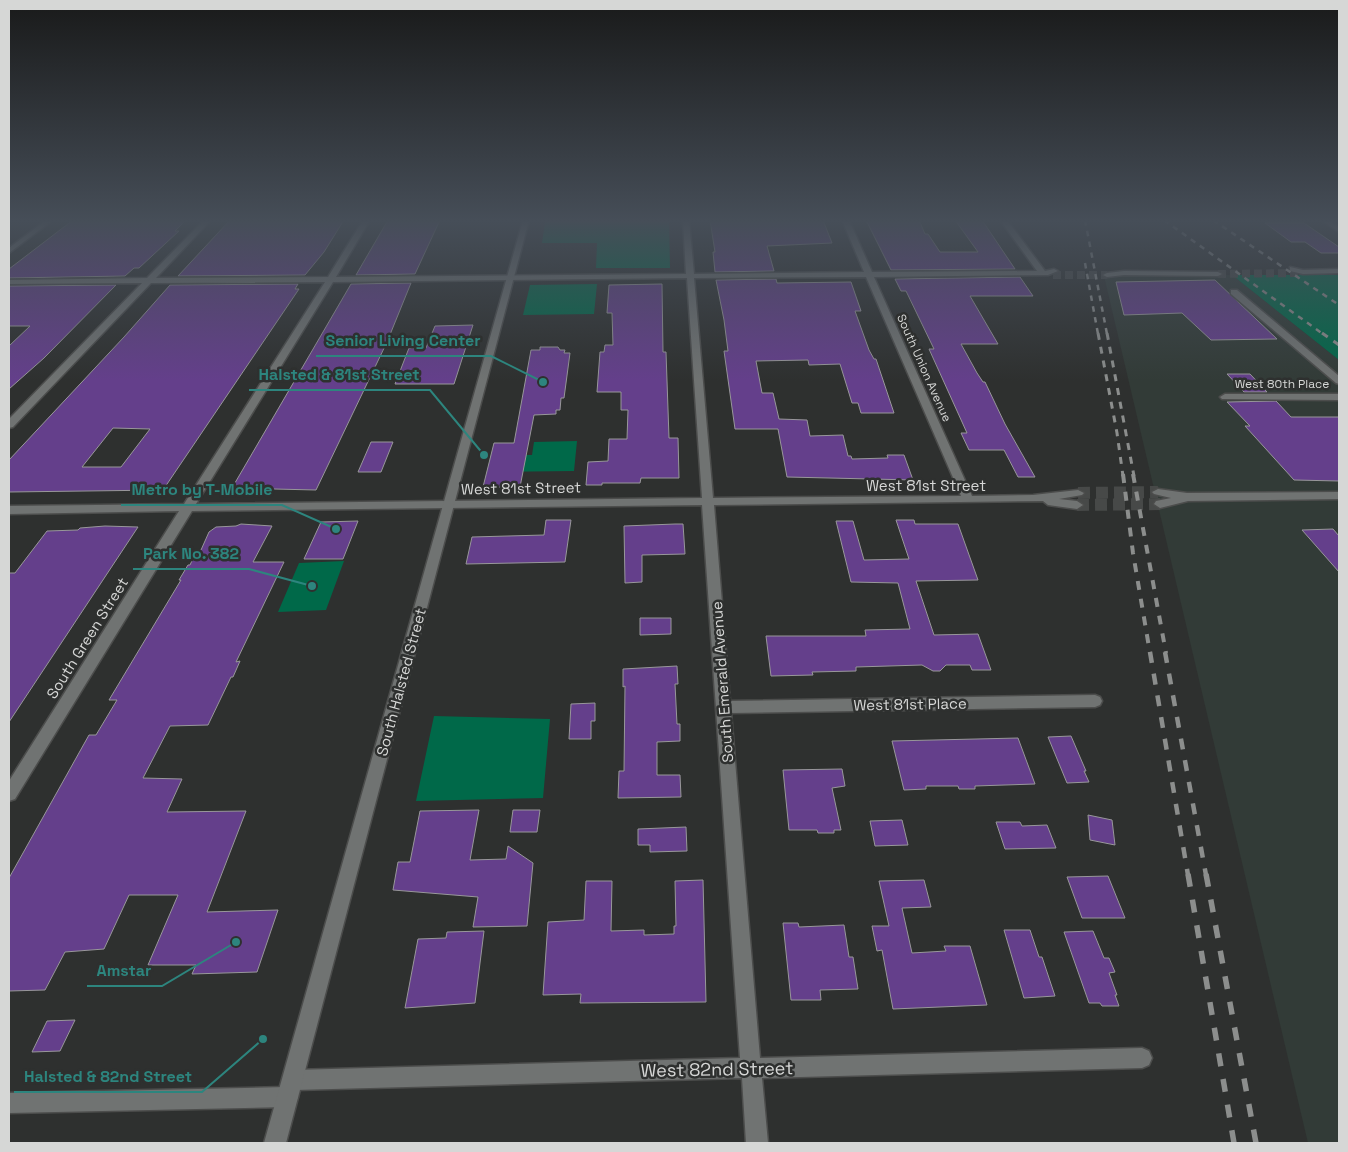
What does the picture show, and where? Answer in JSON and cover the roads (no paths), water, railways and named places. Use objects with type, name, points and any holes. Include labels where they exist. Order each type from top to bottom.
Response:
[{"type":"street","points":[[9,425],[157,274]]},
{"type":"street","name":"South Green Street","points":[[9,794],[333,274]]},
{"type":"street","name":"South Halsted Street","points":[[276,1143],[511,274]]},
{"type":"street","name":"South Union Avenue","points":[[869,274],[968,499]]},
{"type":"street","points":[[9,282],[912,274]]},
{"type":"street","points":[[1216,274],[1233,291],[1339,381]]},
{"type":"street","name":"South Emerald Avenue","points":[[691,276],[757,1143]]},
{"type":"street","name":"West 80th Place","points":[[1225,397],[1339,396]]},
{"type":"street","name":"West 81st Street","points":[[1034,499],[1078,492]]},
{"type":"street","points":[[1158,492],[1187,497],[1339,496]]},
{"type":"street","points":[[1160,504],[1187,497]]},
{"type":"street","name":"West 81st Street","points":[[9,510],[968,499],[1034,499],[1077,505]]},
{"type":"street","name":"West 81st Place","points":[[724,707],[1096,701]]},
{"type":"street","name":"West 82nd Street","points":[[9,1103],[290,1088],[752,1068],[1142,1058]]},
{"type":"tunnel","points":[[1218,274],[1237,274]]},
{"type":"tunnel","points":[[1053,275],[1107,275]]},
{"type":"tunnel","points":[[1078,493],[1158,492]]},
{"type":"tunnel","points":[[1077,505],[1160,504]]},
{"type":"railway","points":[[1087,274],[1098,334]]},
{"type":"railway","points":[[1095,274],[1107,334]]},
{"type":"railway","points":[[1239,274],[1323,334]]},
{"type":"railway","points":[[1293,274],[1339,305]]},
{"type":"railway","points":[[1098,333],[1123,476]]},
{"type":"railway","points":[[1107,333],[1134,476]]},
{"type":"railway","points":[[1322,333],[1339,345]]},
{"type":"railway","points":[[1123,474],[1133,553],[1150,653]]},
{"type":"railway","points":[[1133,474],[1166,653]]},
{"type":"railway","points":[[1150,652],[1188,875]]},
{"type":"railway","points":[[1165,652],[1206,875]]},
{"type":"railway","points":[[1188,874],[1234,1143]]},
{"type":"railway","points":[[1206,874],[1256,1143]]},
{"type":"place","name":"Senior Living Center","points":[[543,382]]},
{"type":"place","name":"Halsted & 81st Street","points":[[484,455]]},
{"type":"place","name":"Metro by T-Mobile","points":[[336,529]]},
{"type":"place","name":"Park No. 382","points":[[312,586]]},
{"type":"place","name":"Amstar","points":[[236,942]]},
{"type":"place","name":"Halsted & 82nd Street","points":[[263,1039]]}]
